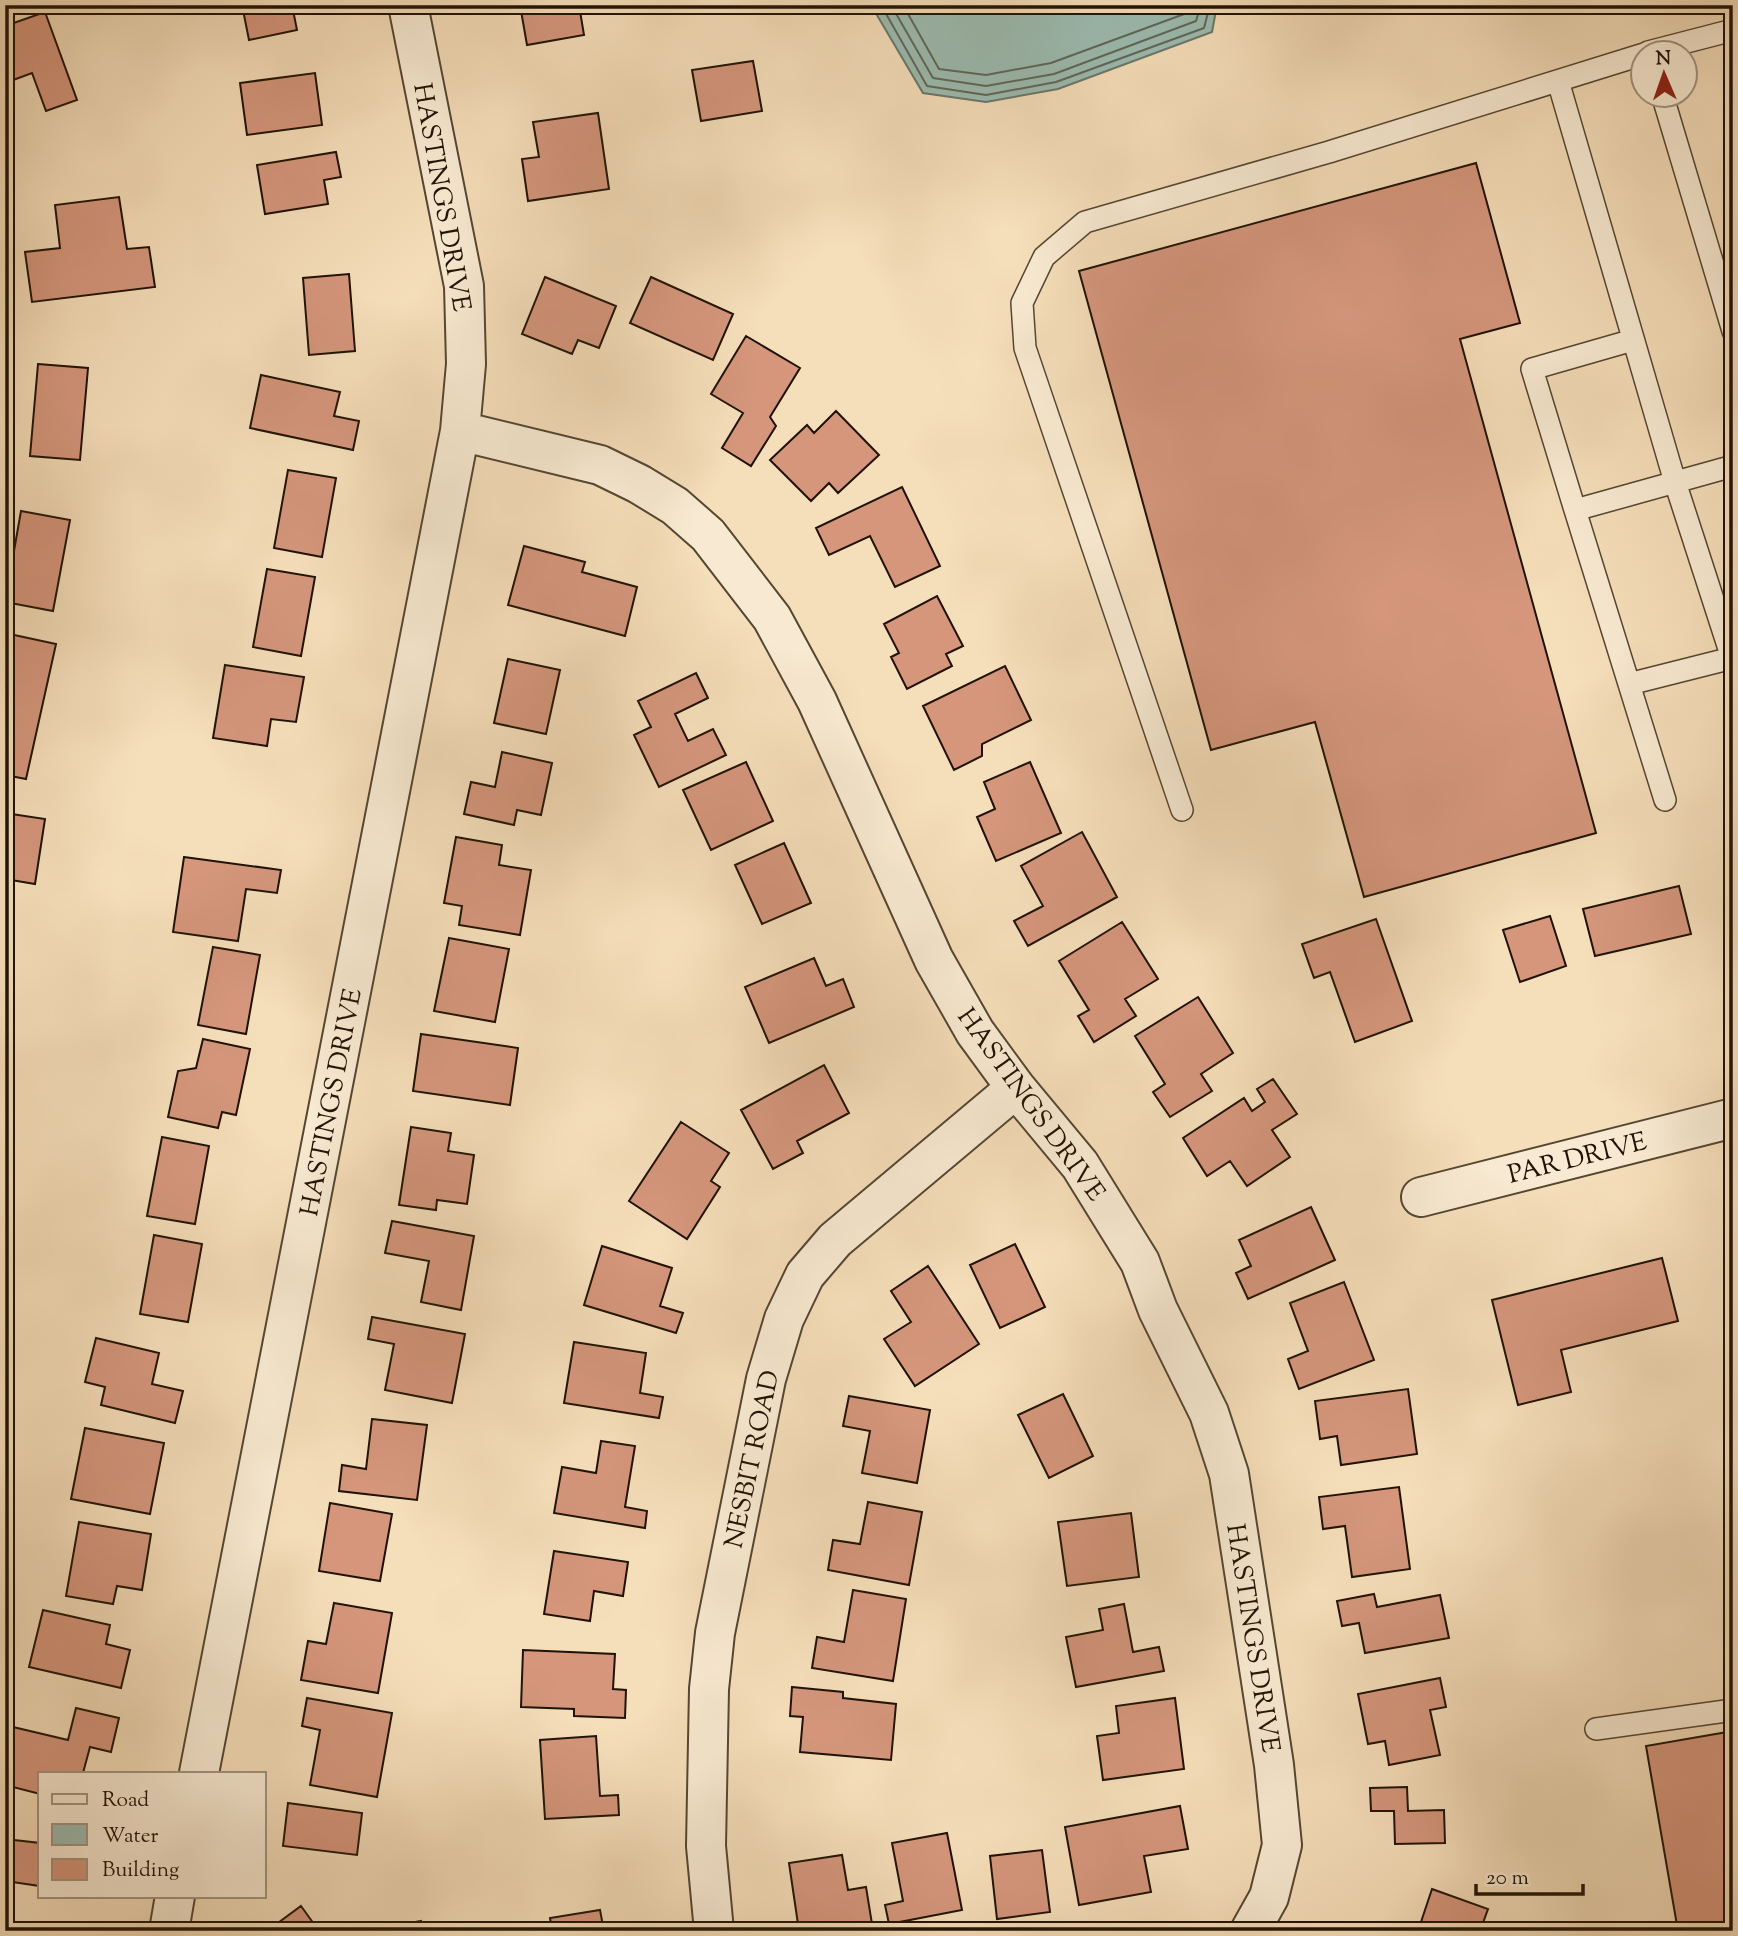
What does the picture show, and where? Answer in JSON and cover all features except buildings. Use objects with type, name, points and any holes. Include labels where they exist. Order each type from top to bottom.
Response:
[{"type":"street","name":"HASTINGS DRIVE","points":[[199,1772],[460,432],[466,364],[464,286],[408,5]]},
{"type":"street","name":"HASTINGS DRIVE","points":[[460,432],[600,465],[675,506],[708,535],[772,618],[817,701],[934,960],[975,1032],[1016,1088],[1080,1166],[1140,1262],[1158,1310],[1209,1413],[1229,1474],[1274,1765],[1282,1845],[1269,1897],[1250,1931]]},
{"type":"street","name":"NESBIT ROAD","points":[[715,1931],[706,1846],[709,1689],[715,1633],[766,1379],[784,1319],[805,1275],[835,1240],[1016,1088]]},
{"type":"street","name":"PAR DRIVE","points":[[1422,1197],[1733,1118]]},
{"type":"street","points":[[169,1931],[175,1898]]},
{"type":"lane","points":[[1700,39],[1733,30]]},
{"type":"lane","points":[[1182,810],[1025,348],[1022,303],[1044,257],[1085,222],[1329,152],[1630,58]]},
{"type":"lane","points":[[1558,81],[1675,482],[1732,658],[1629,684]]},
{"type":"lane","points":[[1666,108],[1733,331]]},
{"type":"lane","points":[[1633,340],[1532,369],[1665,800]]},
{"type":"lane","points":[[1575,510],[1733,466]]},
{"type":"lane","points":[[1597,1729],[1733,1710]]},
{"type":"water","points":[[871,5],[1217,5],[1212,32],[1058,89],[986,102],[923,93]]}]
